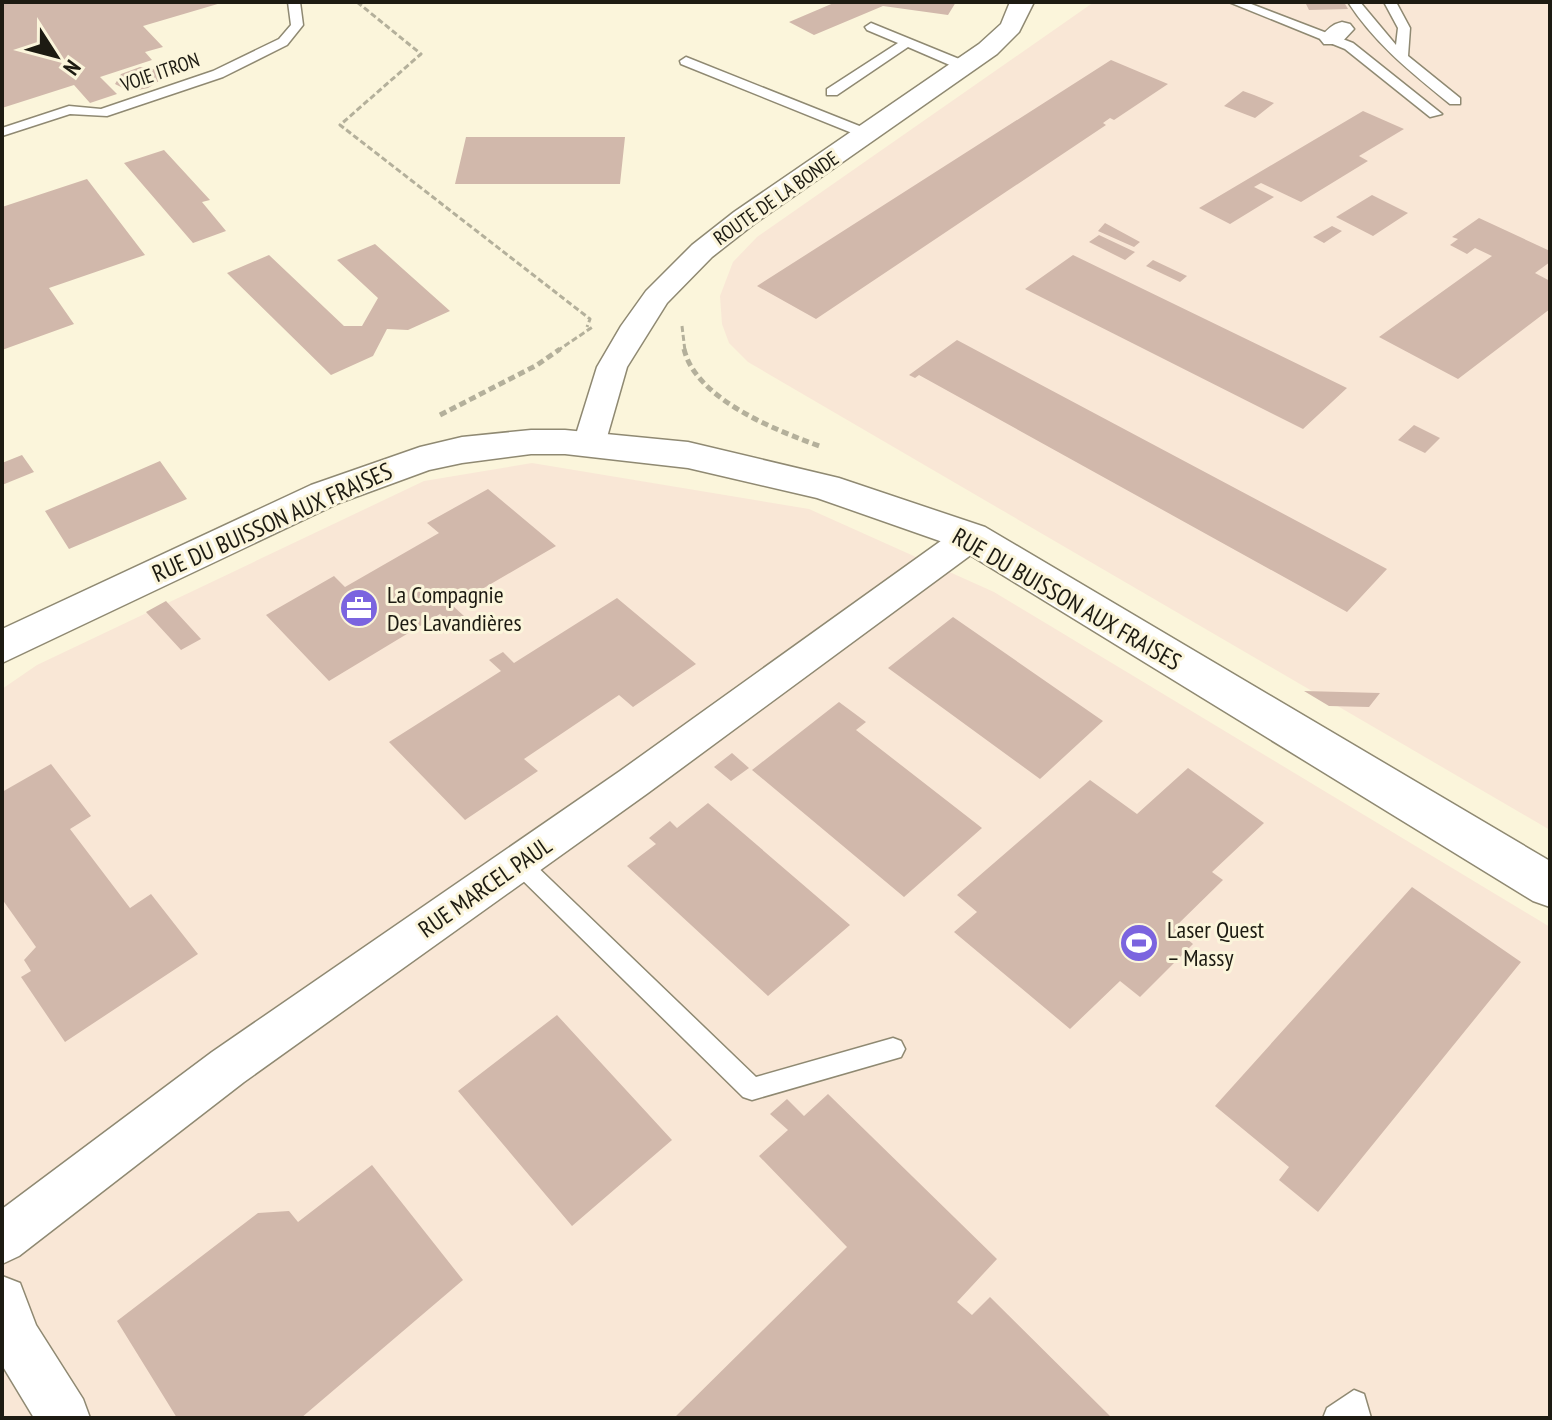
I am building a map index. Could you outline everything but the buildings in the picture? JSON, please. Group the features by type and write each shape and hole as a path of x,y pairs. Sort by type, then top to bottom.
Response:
{"street":[{"name":"ROUTE DE LA BONDE","path":"589,444 612,367 656,297 702,251 744,218 964,66 1011,27 1022,2"},
{"name":"RUE DU BUISSON AUX FRAISES","path":"2,647 325,494 383,471 462,450 531,442 589,444 688,455 825,487 971,537 1550,886"},
{"name":"RUE MARCEL PAUL","path":"2,1239 228,1067 519,863 971,537"},
{"path":"2,1301 16,1340 64,1418"}],"lane":[{"name":"VOIE ITRON","path":"2,132 69,110 102,113 218,74 283,42 297,25 294,2"},
{"path":"1235,2 1347,21 1383,43 1455,101"},
{"path":"1390,2 1404,28 1401,57"},
{"path":"1347,21 1349,46 1435,114"},
{"path":"871,27 964,66"},
{"path":"832,92 906,43"},
{"path":"686,61 867,134"},
{"path":"519,863 752,1089 893,1049"},
{"path":"1337,1418 1354,1404 1357,1418"}],"path":[{"path":"357,2 421,54 340,125 590,319 587,328"},
{"path":"682,314 684,349 694,373 724,397 758,417 823,447"}],"shaded area":[{"path":"1094,2 1550,2 1550,830 748,362 729,343 722,324 720,296 733,262 757,237"},
{"path":"532,463 809,509 994,592 1550,927 1550,1418 2,1418 2,689 37,665 424,481"}],"place":[{"name":"La Compagnie Des Lavandières","path":"359,608"},
{"name":"Laser Quest – Massy","path":"1139,943"}]}
